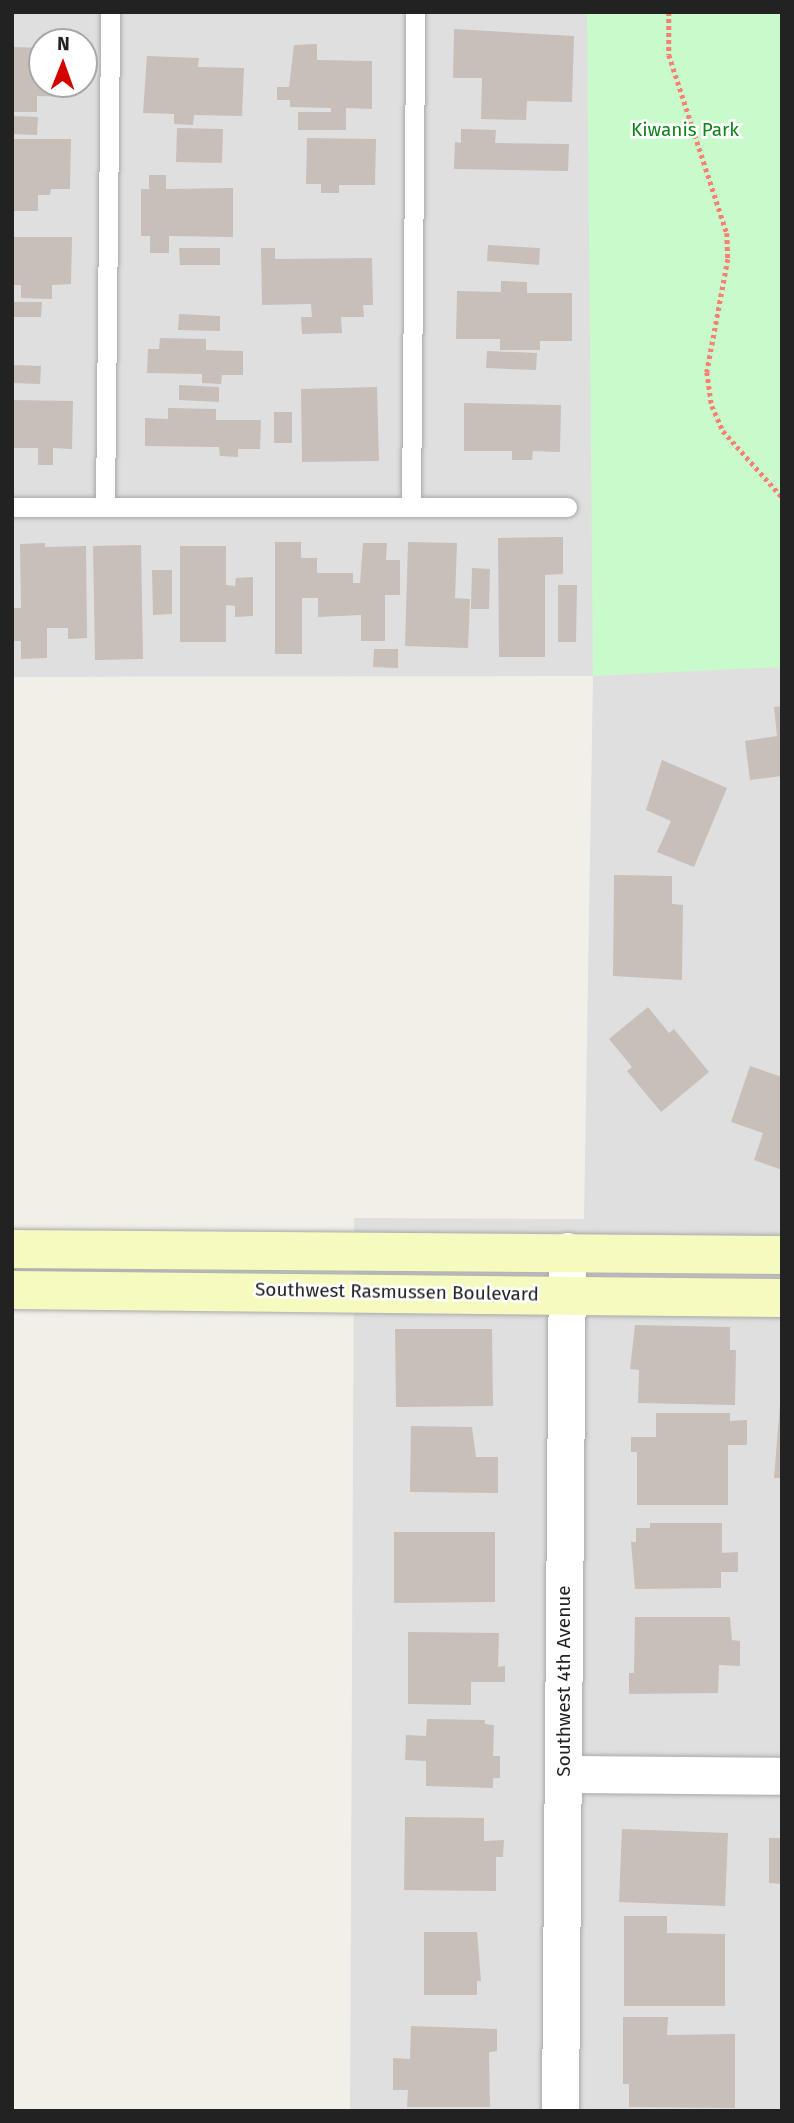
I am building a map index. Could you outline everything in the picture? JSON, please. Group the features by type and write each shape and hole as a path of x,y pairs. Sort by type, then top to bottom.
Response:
{"street":[{"name":"Southwest Rasmussen Boulevard","path":"12,1248 782,1255"},
{"name":"Southwest 4th Avenue","path":"560,2111 567,1251"},
{"name":"Southwest Rasmussen Boulevard","path":"12,1290 782,1298"},
{"path":"563,1774 782,1776"}],"lane":[{"path":"105,507 110,12"},
{"path":"411,507 415,12"},
{"path":"12,507 567,507"}],"path":[{"path":"669,12 670,55 727,233 728,259 707,372 710,398 723,431 782,497"}],"shaded area":[{"path":"12,12 782,12 782,2111 350,2111 354,1218 584,1219 593,676 12,677"}],"green space":[{"name":"Kiwanis Park","path":"587,12 782,12 782,667 593,676"}],"building":[{"path":"454,29 574,36 572,102 527,101 526,120 481,119 482,78 453,78"},
{"path":"317,44 317,60 372,61 372,109 346,108 346,130 298,130 298,112 331,112 331,108 290,107 290,100 277,100 277,87 289,87 294,45"},
{"path":"12,47 28,48 28,98 37,98 37,112 12,112"},
{"path":"147,56 199,58 198,67 244,68 242,116 194,115 193,125 174,124 174,114 143,113"},
{"path":"12,116 38,117 37,135 12,134"},
{"path":"177,128 223,129 222,163 176,162"},
{"path":"461,129 496,130 495,143 569,144 568,171 454,169 455,142 461,143"},
{"path":"307,138 376,139 375,185 339,185 339,193 321,193 321,184 306,184"},
{"path":"12,139 71,139 70,189 51,189 50,195 38,195 38,211 12,211"},
{"path":"149,175 166,175 166,189 233,188 233,237 169,236 169,253 150,253 150,236 141,236 141,189 149,189"},
{"path":"12,237 72,237 71,284 52,285 52,299 21,298 21,285 12,285"},
{"path":"488,245 540,248 539,265 487,261"},
{"path":"179,248 220,248 220,265 180,265"},
{"path":"261,248 275,248 275,259 372,258 373,305 363,305 364,317 341,317 342,333 302,334 301,317 312,317 311,304 262,305"},
{"path":"501,281 527,282 527,293 572,293 572,341 540,341 540,350 500,350 500,339 456,339 457,291 501,292"},
{"path":"12,302 42,302 41,317 12,317"},
{"path":"179,314 220,316 220,331 178,330"},
{"path":"160,338 206,339 206,350 243,351 243,375 222,375 221,384 202,383 202,374 147,373 148,349 159,349"},
{"path":"487,351 537,353 536,370 486,368"},
{"path":"12,365 41,366 40,384 12,383"},
{"path":"179,385 219,387 219,402 179,400"},
{"path":"377,387 379,461 302,462 301,389"},
{"path":"12,400 73,401 72,449 53,448 53,465 38,465 38,448 12,448"},
{"path":"464,403 561,405 560,452 533,451 532,460 512,460 512,451 464,451"},
{"path":"168,408 216,409 216,420 261,420 260,449 238,449 238,457 220,456 219,447 145,446 145,418 168,419"},
{"path":"274,412 292,412 292,443 274,443"},
{"path":"563,537 563,574 545,575 545,657 499,657 498,538"},
{"path":"275,542 301,542 301,558 317,558 317,573 353,573 353,583 360,583 363,543 387,543 386,560 400,560 400,595 385,595 385,641 361,641 361,615 318,617 318,598 302,598 302,654 275,654"},
{"path":"408,542 457,543 455,598 470,599 468,648 405,646"},
{"path":"45,543 45,547 86,546 87,638 68,639 68,628 47,628 47,658 21,659 21,641 12,641 12,608 21,608 20,544"},
{"path":"141,545 143,659 95,660 93,546"},
{"path":"180,546 226,546 226,585 235,586 236,578 253,577 253,616 235,617 235,606 226,605 226,642 180,642"},
{"path":"472,568 490,569 489,609 471,609"},
{"path":"152,570 172,570 172,614 153,615"},
{"path":"558,585 577,585 576,642 558,642"},
{"path":"374,649 398,649 398,668 373,667"},
{"path":"782,706 782,776 750,780 745,741 777,736 774,707"},
{"path":"662,760 727,788 694,867 657,852 671,821 646,810"},
{"path":"614,875 672,876 672,904 683,905 682,980 613,976"},
{"path":"648,1007 669,1033 674,1029 709,1072 661,1112 627,1071 632,1067 609,1039"},
{"path":"750,1066 782,1077 782,1170 754,1160 763,1133 731,1122"},
{"path":"635,1325 730,1327 730,1350 736,1350 735,1405 638,1403 639,1370 630,1369"},
{"path":"395,1329 492,1329 493,1406 396,1407"},
{"path":"780,1404 782,1478 774,1478"},
{"path":"656,1413 730,1413 730,1421 747,1420 747,1445 728,1445 728,1505 637,1505 637,1452 631,1452 631,1437 656,1437"},
{"path":"411,1426 472,1427 476,1457 498,1457 498,1493 410,1492"},
{"path":"650,1523 722,1523 722,1553 738,1552 738,1572 721,1572 721,1588 635,1589 631,1542 636,1542 636,1528 650,1528"},
{"path":"394,1532 495,1532 495,1602 394,1603"},
{"path":"635,1617 730,1617 732,1640 740,1641 740,1666 719,1665 718,1693 629,1694 629,1673 634,1673"},
{"path":"408,1632 499,1633 498,1667 505,1666 505,1682 471,1682 471,1705 408,1704"},
{"path":"427,1719 485,1720 485,1724 494,1725 493,1756 500,1756 500,1778 493,1778 493,1788 426,1786 426,1761 405,1760 406,1735 426,1736"},
{"path":"405,1817 484,1818 484,1841 504,1840 503,1857 496,1857 496,1891 404,1890"},
{"path":"622,1829 728,1833 725,1906 619,1902"},
{"path":"769,1838 782,1838 782,1884 769,1883"},
{"path":"624,1916 667,1916 667,1933 725,1934 725,2006 624,2006"},
{"path":"424,1932 477,1932 481,1981 477,1981 477,1995 424,1995"},
{"path":"623,2017 668,2017 667,2035 735,2034 735,2108 629,2107 629,2084 623,2084"},
{"path":"411,2026 497,2029 497,2051 489,2052 490,2107 407,2107 408,2090 393,2090 393,2058 410,2059"}]}
